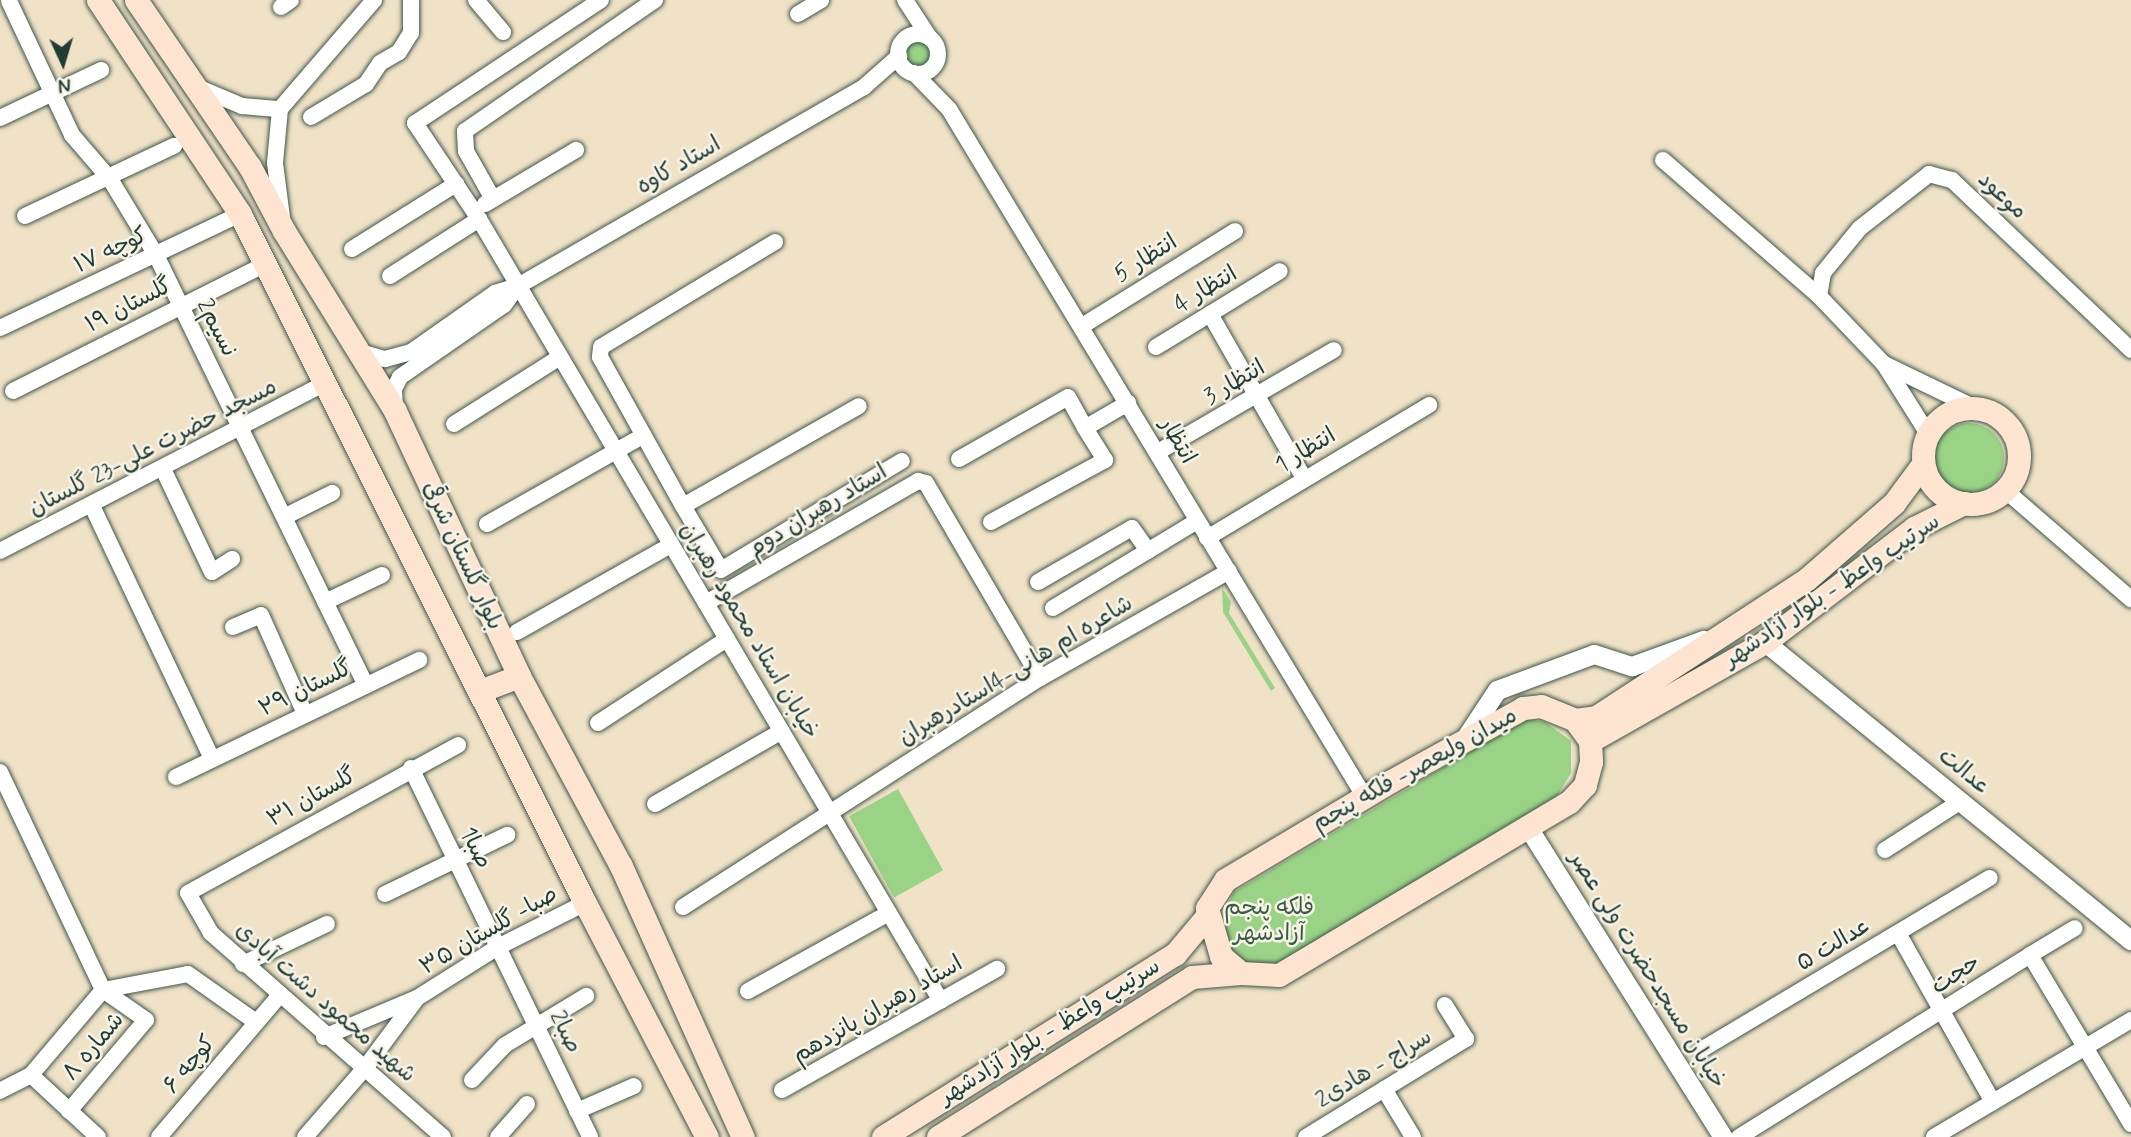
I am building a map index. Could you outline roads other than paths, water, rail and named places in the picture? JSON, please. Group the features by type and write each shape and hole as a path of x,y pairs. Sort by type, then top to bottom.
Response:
{"main road":[{"name":"بلوار گلستان شرقی","path":"98,0 240,214 585,903 707,1137"},
{"name":"بلوار گلستان شرقی","path":"136,0 250,167 284,231 395,411 519,676 621,866 743,1137"},
{"path":"1973,407 2002,419 2018,445 2019,461 2005,489 1993,499 1964,503 1937,490 1923,464 1927,434 1946,414 1973,407"},
{"name":"سرتیپ واعظ - بلوار آزادشهر","path":"1575,720 1596,717 1737,628 1807,579 1894,503 1923,464"},
{"path":"1894,503 1914,502 1920,510 1914,528"},
{"name":"سرتیپ واعظ - بلوار آزادشهر","path":"1590,741 1765,642 1914,528 1964,503"},
{"path":"480,691 519,676"},
{"name":"میدان ولیعصر- فلکه پنجم","path":"1207,916 1224,880 1364,796 1523,708 1541,706 1575,720"},
{"path":"1207,916 1222,956 1241,973 1279,975 1529,829 1585,785 1591,762 1590,741 1575,720"},
{"name":"سرتیپ واعظ - بلوار آزادشهر","path":"883,1137 1175,954 1207,916"},
{"name":"سرتیپ واعظ - بلوار آزادشهر","path":"938,1137 1192,977 1241,973"}],"street":[{"path":"284,231 275,163 280,109 374,0"},
{"path":"476,0 503,32"},
{"name":"خیابان استاد محمود رهبران","path":"601,0 415,123 476,215 941,1001"},
{"path":"493,199 466,150 465,131 655,0"},
{"path":"798,14 821,0"},
{"path":"904,0 937,46 936,62 949,109"},
{"path":"904,0 901,48 911,72 949,109"},
{"path":"311,117 366,84 380,63 399,52 411,33 413,1"},
{"name":"نسیم2","path":"7,2 72,135 110,179 156,255 366,685"},
{"path":"864,87 918,34 929,37"},
{"path":"864,87 911,72 928,71 936,62"},
{"path":"0,118 101,70"},
{"path":"192,83 212,96 242,106 280,109"},
{"name":"استاد کاوه","path":"360,352 385,359 411,352 495,293 518,286 864,87"},
{"name":"انتظار","path":"949,109 1364,796"},
{"path":"25,216 110,179 174,146"},
{"path":"390,276 476,215 493,199 576,150"},
{"path":"1663,160 1819,296 1884,363 1927,434"},
{"name":"موعود","path":"1819,296 1823,273 1860,228 1929,174 1952,180 2131,350"},
{"path":"352,249 456,184"},
{"name":"کوچه ۱۷","path":"1,326 240,214"},
{"name":"انتظار 5","path":"1082,326 1235,230"},
{"path":"775,242 601,347 600,357 720,570 902,461"},
{"name":"گلستان ۱۹","path":"13,391 265,264"},
{"name":"انتظار 4","path":"1156,347 1280,271"},
{"name":"استاد کاوه","path":"395,411 394,389 400,377 504,305 518,286"},
{"path":"1210,314 1304,478"},
{"name":"انتظار 3","path":"1158,453 1258,397 1334,350"},
{"path":"454,424 560,357"},
{"path":"1884,363 1973,407"},
{"name":"مسجد حضرت علی-23 گلستان","path":"0,551 92,506 326,383"},
{"path":"959,459 1068,397 1105,460 990,522"},
{"path":"1085,428 1128,403"},
{"name":"انتظار 1","path":"1207,538 1429,405"},
{"path":"683,506 859,406"},
{"path":"487,524 644,435"},
{"path":"163,469 212,572 232,559"},
{"name":"استاد رهبران دوم","path":"706,603 918,481 926,483 1040,678"},
{"path":"2005,489 2131,599"},
{"path":"284,517 332,493"},
{"path":"92,506 212,759"},
{"path":"1053,608 1197,521"},
{"path":"1038,582 1132,528 1148,551"},
{"path":"517,632 671,545"},
{"name":"شاعره ام هانی-4استادرهبران","path":"683,907 1040,678 1229,571"},
{"path":"325,602 382,575"},
{"path":"233,627 261,615 305,714"},
{"path":"1464,741 1497,690 1594,654 1632,666 1737,628"},
{"path":"598,723 727,639"},
{"name":"عدالت","path":"1765,642 2131,940"},
{"name":"گلستان ۲۹","path":"176,777 419,660"},
{"path":"655,804 782,731"},
{"name":"گلستان ۳۱","path":"188,893 411,768 458,745"},
{"name":"صبا1","path":"411,768 498,947"},
{"path":"0,772 103,990"},
{"path":"1885,850 1961,801"},
{"name":"خیابان مسجدحضرت ولی عصر","path":"1529,829 1723,1137"},
{"path":"385,894 507,835"},
{"name":"عدالت ۵","path":"1701,1050 1990,878"},
{"name":"شهید محمود دشت آبادی","path":"188,893 211,933 243,964 324,1037 365,1068 443,1137"},
{"name":"صبا- گلستان ۳۵","path":"417,998 498,947 585,903"},
{"path":"748,991 889,913"},
{"path":"243,964 327,924"},
{"name":"حجت","path":"1739,1137 2075,928"},
{"path":"1898,933 1940,1013 1993,1102"},
{"name":"صبا2","path":"498,947 590,1137"},
{"path":"2030,955 2131,1124"},
{"name":"استاد رهبران پانزدهم","path":"782,1090 997,968"},
{"path":"0,1091 31,1075 103,990 188,974 256,1022"},
{"name":"شماره ۸","path":"69,1111 146,1020 103,990"},
{"name":"کوچه ۶","path":"159,1137 279,995"},
{"path":"472,1080 505,1045 586,996"},
{"path":"324,1037 417,998"},
{"path":"305,1137 365,1068 417,998"},
{"name":"سراج - هادی2","path":"1306,1137 1466,1039 1445,1004"},
{"path":"1934,1137 2131,1020"},
{"path":"31,1075 95,1136"},
{"path":"578,1111 634,1086"},
{"path":"1384,1089 1413,1137"},
{"path":"498,1137 527,1104"}],"park label":[{"name":"فلکه پنجم آزادشهر","path":"1269,921"}]}
